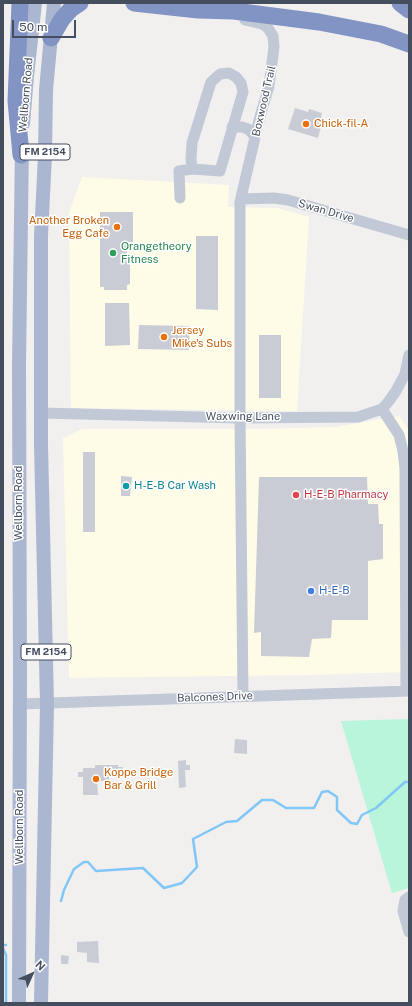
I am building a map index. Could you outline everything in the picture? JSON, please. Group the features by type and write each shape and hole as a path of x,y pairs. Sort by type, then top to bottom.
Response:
{"highway":[{"path":"20,3 16,101 21,154"},
{"path":"51,38 62,19 71,9 80,3"},
{"path":"134,3 198,10 234,11 319,22 381,34 409,44"},
{"path":"400,3 409,10"}],"main road":[{"name":"Wellborn Road","path":"19,1003 19,365 21,154 27,76 35,3"},
{"name":"Wellborn Road","path":"41,1003 47,704 41,413 41,236 45,155 46,90 54,3"}],"street":[{"name":"Boxwood Trail","path":"198,10 216,17 262,24 268,28 273,36 274,47 269,86 256,133 241,199 240,418 243,696"},
{"path":"180,198 179,171 192,169 220,171 243,92 241,83 236,77 229,73 220,74 211,82 192,143 192,169"},
{"path":"232,127 242,127 256,133"},
{"name":"Swan Drive","path":"241,199 274,198 288,200 409,235"},
{"path":"408,691 404,456 399,434 382,409 396,391 405,374 409,355"},
{"name":"Waxwing Lane","path":"41,413 240,418 358,417 382,409"},
{"name":"Balcones Drive","path":"20,704 408,691"},
{"path":"407,898 403,911 409,932"}],"shaded area":[{"path":"82,177 229,185 228,207 277,208 309,217 297,411 71,408 69,213"},
{"path":"399,416 409,430 409,672 309,675 69,678 63,438 82,429 258,429 336,427"}],"green space":[{"path":"409,719 409,888 392,893 341,721"}],"building":[{"name":"Chick-fil-A","path":"295,108 308,112 309,109 322,113 321,117 323,118 318,138 288,129"},
{"path":"100,212 133,212 133,242 127,242 127,264 130,264 130,284 127,285 127,290 104,290 104,287 100,287"},
{"path":"196,236 218,236 218,310 196,309"},
{"path":"105,303 129,303 130,345 105,346"},
{"path":"139,325 190,326 189,350 138,349"},
{"path":"259,335 281,335 281,398 259,398"},
{"path":"83,452 95,452 95,532 83,532"},
{"name":"H-E-B Car Wash","path":"121,476 132,477 130,496 121,496"},
{"name":"H-E-B","path":"259,477 367,477 368,504 378,504 379,524 383,524 383,559 368,561 368,620 332,620 331,638 312,639 309,657 261,656 261,632 254,633"},
{"path":"235,739 247,740 247,754 234,753"},
{"path":"186,760 186,765 190,765 190,770 185,770 186,787 179,788 178,761"},
{"name":"Koppe Bridge Bar & Grill","path":"95,765 118,765 118,767 123,767 123,776 109,776 109,781 97,781 98,795 83,795 83,777 78,777 78,772 83,772 83,768 95,768"},
{"path":"98,941 99,963 87,962 87,953 77,952 77,942"},
{"path":"61,955 69,956 68,964 61,964"}],"waterway":[{"path":"61,901 64,890 74,869 84,862 88,862 96,871 143,868 164,888 182,883 197,867 193,839 226,822 237,821 262,800 273,800 286,808 314,808 322,792 328,791 337,797 337,810 351,823 357,824 362,815 376,808 405,782 409,782"},
{"path":"3,948 6,955 6,1003"}],"place":[{"name":"Chick-fil-A","path":"306,124"},
{"name":"Another Broken Egg Cafe","path":"117,227"},
{"name":"Orangetheory Fitness","path":"113,253"},
{"name":"Jersey Mike's Subs","path":"164,337"},
{"name":"H-E-B Car Wash","path":"126,486"},
{"name":"H-E-B Pharmacy","path":"296,495"},
{"name":"H-E-B","path":"311,591"},
{"name":"Koppe Bridge Bar & Grill","path":"96,779"}]}
